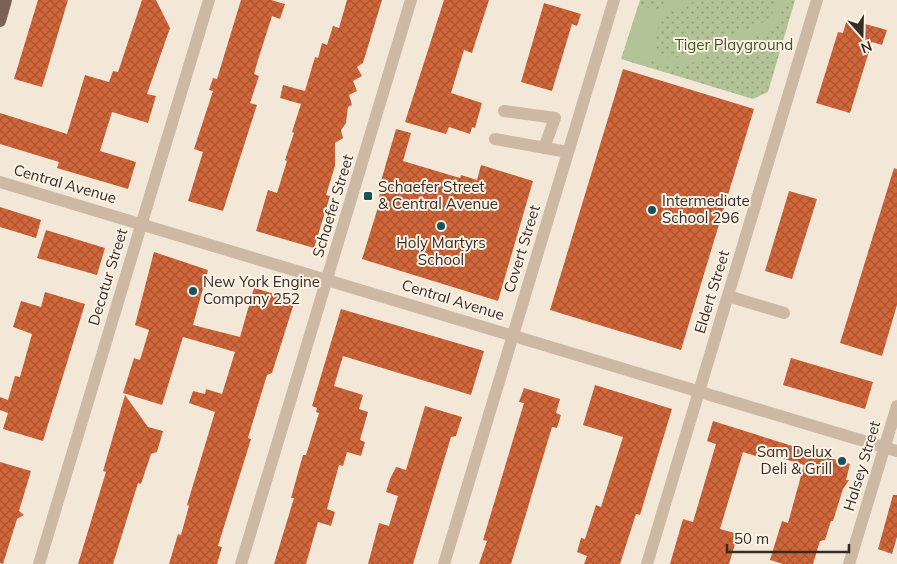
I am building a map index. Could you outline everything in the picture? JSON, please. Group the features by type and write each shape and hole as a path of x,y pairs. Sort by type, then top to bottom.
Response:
{"main road":[{"path":"0,21 6,0"}],"street":[{"name":"Decatur Street","path":"39,564 209,0"},
{"name":"Schaefer Street","path":"241,564 412,0"},
{"name":"Covert Street","path":"444,564 614,0"},
{"name":"Eldert Street","path":"647,564 817,0"},
{"path":"504,111 555,118 544,148"},
{"path":"495,139 568,152"},
{"name":"Central Avenue","path":"0,182 891,449"},
{"path":"728,296 784,313"},
{"name":"Halsey Street","path":"850,564 891,449 897,406"}],"green space":[{"name":"Tiger Playground","path":"640,0 795,0 768,92 753,99 621,59"},
{"path":"675,0 698,0 662,15 653,45 661,55 675,58 761,24 772,15 775,0 784,0 784,2 779,20 765,32 684,66 666,66 650,57 647,65 623,58 639,5 655,10"}],"building":[{"path":"38,0 68,0 42,87 14,79"},
{"path":"142,0 156,0 170,28 147,94 156,96 148,123 112,112 100,151 136,162 128,189 57,168 59,162 0,144 0,113 67,134 85,75 109,82 113,71 118,72"},
{"path":"241,0 271,0 285,4 280,19 272,16 258,60 254,74 259,76 250,103 257,105 223,211 188,201 203,152 194,149 213,91 209,90 213,78 217,79"},
{"path":"347,0 382,0 363,63 357,67 362,76 353,81 357,91 349,95 352,105 348,107 346,123 341,130 343,138 335,143 335,166 326,195 330,196 314,248 256,231 268,190 277,193 301,104 280,98 283,85 305,91 315,57 318,58 322,43 327,45 333,26 339,28"},
{"path":"444,0 489,0 472,53 464,50 451,93 482,103 475,128 472,127 470,134 449,127 446,134 405,122"},
{"path":"544,3 581,14 577,26 572,24 552,91 521,82"},
{"path":"847,19 887,30 882,45 872,42 850,113 816,103 838,32 843,33"},
{"name":"Intermediate School 296","path":"623,69 754,109 681,350 550,310"},
{"name":"Holy Martyrs School","path":"396,129 411,133 403,161 460,178 461,175 477,180 481,165 533,181 498,301 362,259 380,201 378,201 383,182 381,181"},
{"path":"894,168 897,169 897,305 882,356 840,343"},
{"path":"789,191 817,199 792,279 765,271"},
{"path":"0,207 41,220 36,238 0,227"},
{"path":"46,230 105,248 97,275 37,258"},
{"path":"154,252 208,270 193,325 240,337 254,288 295,300 272,373 267,375 248,438 251,439 218,546 222,547 217,564 169,564 178,534 181,535 189,506 187,505 215,412 189,403 193,391 205,394 206,389 222,394 235,352 183,337 162,405 123,393 134,358 140,360 149,330 135,325"},
{"path":"45,292 85,304 43,441 3,429 8,413 0,410 0,397 8,400 15,376 20,377 32,334 13,327 21,301 41,307"},
{"path":"341,309 484,351 471,395 343,356 334,386 363,395 359,409 368,412 360,440 365,442 361,456 347,452 343,466 339,465 327,509 335,512 331,526 318,522 306,564 274,564 294,498 291,498 303,455 306,455 319,413 316,412 317,408 312,406"},
{"path":"791,358 873,382 865,409 783,385"},
{"path":"595,385 672,409 640,515 636,514 620,564 584,564 587,556 577,552 581,538 585,539 596,505 601,507 623,437 583,425"},
{"path":"524,388 560,399 556,413 561,415 557,428 552,427 511,564 479,564 487,541 483,540 524,403 519,402"},
{"path":"125,395 148,427 163,431 157,452 151,454 141,484 138,483 113,564 78,564 106,472 103,471"},
{"path":"425,406 462,417 456,436 451,437 413,564 368,564 379,523 389,526 398,496 386,492 390,479 396,467 406,470"},
{"path":"713,421 850,464 846,480 849,480 843,489 825,540 820,541 813,564 783,564 770,560 782,521 788,523 804,465 763,452 762,458 743,452 720,529 738,534 729,564 670,564 683,519 693,522 716,444 707,441"},
{"path":"0,462 31,471 19,511 24,515 17,519 3,564 0,563"},
{"path":"893,495 897,495 897,537 892,554 878,549"}],"place":[{"name":"Schaefer Street & Central Avenue","path":"368,196"},
{"name":"Intermediate School 296","path":"652,210"},
{"name":"Holy Martyrs School","path":"441,226"},
{"name":"New York Engine Company 252","path":"193,291"},
{"name":"Sam Delux Deli & Grill","path":"842,461"}]}
